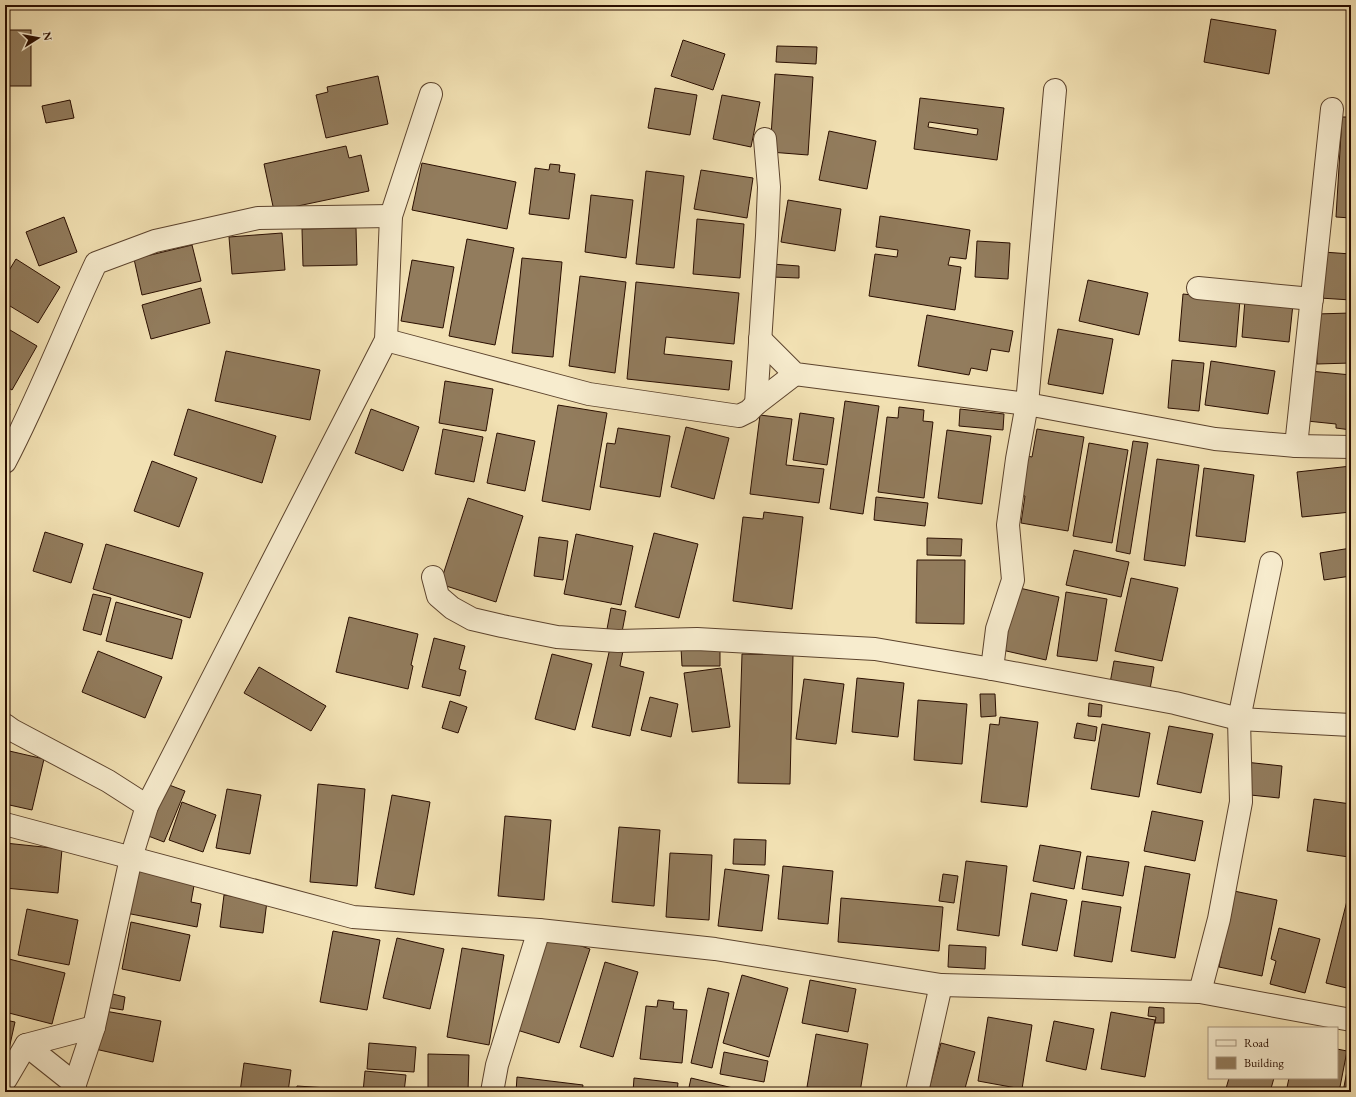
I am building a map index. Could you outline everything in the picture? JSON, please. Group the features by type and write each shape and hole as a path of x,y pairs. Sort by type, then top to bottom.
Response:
{"street":[{"path":"992,669 997,629 1014,580 1008,524 1017,459 1027,404 1055,90"},
{"path":"26,1044 75,1088 94,1027 131,858 147,806 386,340 391,216 431,94"},
{"path":"1296,446 1332,109"},
{"path":"756,404 769,187 765,139"},
{"path":"5,462 50,369 69,321 96,263 155,241 258,218 391,216"},
{"path":"1198,288 1312,299"},
{"path":"760,339 795,374 1027,404 1215,439 1296,446 1351,447"},
{"path":"386,340 589,394 739,416 749,411 795,374"},
{"path":"1200,992 1219,919 1241,802 1239,719 1271,563"},
{"path":"433,577 438,596 452,608 472,619 557,637 618,641 697,639 875,649 1175,703 1239,719 1351,725"},
{"path":"5,724 12,730 108,781 147,806"},
{"path":"5,824 353,917 539,930 715,949 941,985 1200,992 1351,1020"},
{"path":"492,1092 497,1065 539,930"},
{"path":"917,1092 941,985"},
{"path":"5,1079 26,1044 94,1027"}],"building":[{"path":"1211,19 1276,30 1269,74 1204,62"},
{"path":"5,30 31,30 31,86 5,86"},
{"path":"683,40 725,54 713,90 671,76"},
{"path":"777,46 817,47 816,64 776,62"},
{"path":"775,74 813,77 808,155 770,152"},
{"path":"378,76 388,124 326,138 316,95 328,92 327,87"},
{"path":"655,88 697,95 690,135 648,128"},
{"path":"722,95 760,102 751,147 713,139"},
{"path":"920,98 1004,108 997,160 914,149","holes":["929,122 978,129 977,135 928,127"]},
{"path":"70,100 74,118 46,123 42,106"},
{"path":"1342,117 1351,117 1351,218 1336,217"},
{"path":"829,131 876,141 867,189 819,180"},
{"path":"346,146 349,158 361,155 369,191 274,211 264,164"},
{"path":"422,163 516,182 507,229 412,210"},
{"path":"550,164 560,165 559,172 575,174 569,219 529,214 535,168 549,170"},
{"path":"701,170 753,178 747,218 694,209"},
{"path":"646,171 684,176 674,268 636,264"},
{"path":"591,195 633,200 626,258 585,252"},
{"path":"788,200 841,209 835,251 781,242"},
{"path":"880,216 970,230 966,259 950,257 948,265 961,267 955,310 869,296 875,254 897,257 898,250 876,247"},
{"path":"64,217 77,252 39,266 26,232"},
{"path":"697,219 744,224 740,278 693,274"},
{"path":"356,228 357,265 303,266 302,229"},
{"path":"282,233 285,270 232,274 229,237"},
{"path":"467,239 514,248 495,345 449,336"},
{"path":"977,241 1010,243 1008,279 975,277"},
{"path":"192,245 201,281 142,295 134,259"},
{"path":"5,249 9,253 5,258"},
{"path":"1323,252 1351,254 1351,300 1320,298"},
{"path":"522,258 562,262 553,357 512,353"},
{"path":"16,259 60,287 38,323 5,303 5,277"},
{"path":"412,260 454,267 443,328 401,321"},
{"path":"772,264 799,266 799,278 772,277"},
{"path":"580,276 626,282 615,373 569,366"},
{"path":"1088,280 1148,293 1139,335 1079,321"},
{"path":"636,282 739,293 734,344 666,337 664,354 732,361 729,390 627,379"},
{"path":"201,288 210,323 151,339 142,305"},
{"path":"1183,294 1240,300 1236,347 1179,341"},
{"path":"1245,300 1293,304 1289,342 1242,337"},
{"path":"1351,313 1351,363 1317,364 1316,314"},
{"path":"927,315 1013,331 1009,352 991,349 987,371 971,368 969,375 918,366"},
{"path":"5,327 37,346 12,390 5,386"},
{"path":"1058,329 1113,339 1103,394 1048,384"},
{"path":"226,351 320,370 310,420 215,401"},
{"path":"1172,360 1204,363 1199,411 1168,408"},
{"path":"1211,361 1275,371 1268,414 1205,405"},
{"path":"1310,371 1351,375 1351,430 1336,428 1336,424 1307,421"},
{"path":"445,381 493,389 486,431 439,423"},
{"path":"5,401 10,404 5,414"},
{"path":"845,401 879,406 863,514 830,509"},
{"path":"558,405 607,413 590,510 542,501"},
{"path":"899,407 924,410 923,421 933,422 924,498 878,492 887,417 898,418"},
{"path":"188,409 276,436 262,483 174,455"},
{"path":"371,409 419,427 403,471 355,453"},
{"path":"960,409 1004,414 1003,430 959,426"},
{"path":"800,413 834,418 827,465 793,460"},
{"path":"760,415 792,419 786,465 824,469 819,503 750,494"},
{"path":"686,427 729,438 714,499 671,487"},
{"path":"618,428 670,436 660,497 600,487 607,443 615,444"},
{"path":"443,429 483,437 474,482 435,474"},
{"path":"1037,429 1084,437 1068,531 1021,523 1025,496 1017,495 1023,455 1032,457"},
{"path":"947,430 991,436 982,504 938,498"},
{"path":"497,433 535,441 525,491 487,483"},
{"path":"1133,441 1148,443 1130,554 1116,551"},
{"path":"1089,443 1128,450 1112,543 1073,536"},
{"path":"1157,459 1199,465 1185,566 1144,560"},
{"path":"152,461 197,478 179,527 134,511"},
{"path":"1351,466 1351,512 1302,517 1297,472"},
{"path":"1204,468 1254,475 1245,542 1196,536"},
{"path":"876,497 928,503 925,526 874,520"},
{"path":"468,498 523,516 496,602 440,584"},
{"path":"764,512 803,517 792,609 733,601 743,517 763,519"},
{"path":"45,532 83,544 71,583 33,571"},
{"path":"654,533 698,544 679,618 635,607"},
{"path":"576,534 633,546 621,605 564,594"},
{"path":"539,537 568,541 563,580 534,576"},
{"path":"927,538 962,539 961,556 927,555"},
{"path":"106,544 203,573 190,618 93,589"},
{"path":"1351,548 1351,576 1324,580 1320,553"},
{"path":"1074,550 1129,562 1121,597 1066,585"},
{"path":"917,560 965,560 964,624 916,623"},
{"path":"1131,578 1178,588 1162,661 1115,651"},
{"path":"1015,587 1059,597 1046,660 1002,650"},
{"path":"1066,592 1107,599 1097,661 1057,656"},
{"path":"93,594 111,598 101,635 83,630"},
{"path":"116,602 182,620 172,659 106,641"},
{"path":"611,608 626,611 622,632 607,629"},
{"path":"349,617 418,634 411,665 413,666 408,689 336,672"},
{"path":"434,638 465,646 459,669 466,671 460,696 422,687"},
{"path":"720,647 720,666 682,666 681,648"},
{"path":"610,648 623,651 620,666 644,672 630,736 592,727"},
{"path":"98,651 162,677 145,718 82,692"},
{"path":"552,654 592,664 575,730 535,719"},
{"path":"742,654 793,655 790,784 738,783"},
{"path":"1114,661 1154,667 1150,689 1110,683"},
{"path":"259,667 326,706 311,731 244,693"},
{"path":"721,668 730,727 692,732 684,673"},
{"path":"857,678 904,683 898,737 852,732"},
{"path":"804,679 844,684 836,744 796,739"},
{"path":"980,694 995,694 996,716 981,717"},
{"path":"650,697 678,704 671,737 641,730"},
{"path":"918,700 967,704 962,764 914,760"},
{"path":"450,701 467,707 458,733 442,728"},
{"path":"1089,703 1102,705 1101,717 1088,716"},
{"path":"1000,717 1038,722 1027,807 981,802 990,724 999,725"},
{"path":"1077,723 1097,727 1095,741 1074,738"},
{"path":"1102,724 1150,733 1139,797 1091,789"},
{"path":"1169,726 1213,734 1201,793 1157,784"},
{"path":"5,750 44,759 32,810 5,804"},
{"path":"1245,762 1282,766 1279,798 1241,794"},
{"path":"164,783 185,791 164,842 143,834"},
{"path":"318,784 365,789 357,886 310,882"},
{"path":"227,789 261,795 250,854 216,848"},
{"path":"392,795 430,802 414,895 375,888"},
{"path":"1314,799 1351,804 1351,840 1349,857 1307,851"},
{"path":"182,802 216,815 203,852 169,840"},
{"path":"1152,811 1203,821 1195,861 1144,851"},
{"path":"505,816 551,820 544,900 498,896"},
{"path":"619,827 660,830 654,906 612,902"},
{"path":"734,839 766,840 765,865 733,864"},
{"path":"5,843 62,849 58,893 5,888"},
{"path":"1040,845 1081,852 1074,889 1033,881"},
{"path":"670,853 712,855 709,920 666,917"},
{"path":"1087,856 1129,862 1123,896 1082,889"},
{"path":"966,861 1007,866 999,936 957,930"},
{"path":"783,866 833,871 828,924 778,919"},
{"path":"1145,866 1190,874 1175,958 1131,951"},
{"path":"134,868 195,880 191,902 201,904 197,927 126,913"},
{"path":"725,869 769,875 762,931 718,926"},
{"path":"943,874 958,876 954,903 939,901"},
{"path":"1350,889 1351,890 1351,989 1326,983"},
{"path":"1234,891 1277,900 1262,976 1219,967"},
{"path":"1031,893 1067,900 1057,951 1022,945"},
{"path":"224,895 267,901 263,933 220,927"},
{"path":"841,898 943,907 939,951 838,942"},
{"path":"1082,901 1121,907 1112,962 1074,956"},
{"path":"27,909 78,920 69,965 18,955"},
{"path":"131,922 190,935 180,981 122,969"},
{"path":"1279,928 1320,939 1305,993 1270,984 1276,961 1271,959"},
{"path":"333,931 380,940 367,1010 320,1002"},
{"path":"549,935 590,949 559,1043 517,1030"},
{"path":"397,938 444,949 430,1009 383,998"},
{"path":"949,945 986,947 985,969 948,967"},
{"path":"462,948 504,955 489,1045 447,1037"},
{"path":"5,958 65,973 52,1024 5,1012"},
{"path":"605,962 638,972 613,1057 580,1047"},
{"path":"742,975 788,988 769,1057 723,1043"},
{"path":"810,980 856,989 848,1032 802,1023"},
{"path":"708,988 729,993 712,1068 691,1063"},
{"path":"108,993 125,997 123,1010 105,1007"},
{"path":"658,1000 674,1002 673,1009 687,1010 682,1063 640,1059 646,1006 657,1007"},
{"path":"1149,1007 1164,1008 1164,1023 1155,1023 1156,1017 1148,1016"},
{"path":"105,1011 161,1021 153,1062 95,1049"},
{"path":"1111,1012 1155,1020 1145,1077 1101,1069"},
{"path":"988,1017 1032,1025 1022,1089 978,1081"},
{"path":"5,1020 15,1022 5,1067"},
{"path":"1054,1021 1094,1029 1086,1070 1046,1061"},
{"path":"816,1034 868,1044 860,1092 837,1092 807,1087"},
{"path":"369,1043 416,1047 414,1072 367,1069"},
{"path":"941,1043 975,1052 964,1092 939,1092 929,1089"},
{"path":"1338,1049 1347,1051 1339,1092 1286,1092 1289,1079 1338,1079"},
{"path":"724,1052 768,1061 764,1082 720,1074"},
{"path":"428,1054 469,1055 468,1092 428,1092"},
{"path":"1350,1055 1351,1092 1343,1092"},
{"path":"244,1063 291,1070 288,1092 240,1092"},
{"path":"365,1071 406,1075 404,1092 363,1092"},
{"path":"517,1077 583,1085 582,1092 516,1092"},
{"path":"634,1078 678,1083 677,1092 633,1092"},
{"path":"691,1078 733,1088 732,1092 688,1092"},
{"path":"1229,1079 1274,1079 1270,1092 1225,1092"},
{"path":"297,1086 343,1089 343,1092 296,1092"}]}
